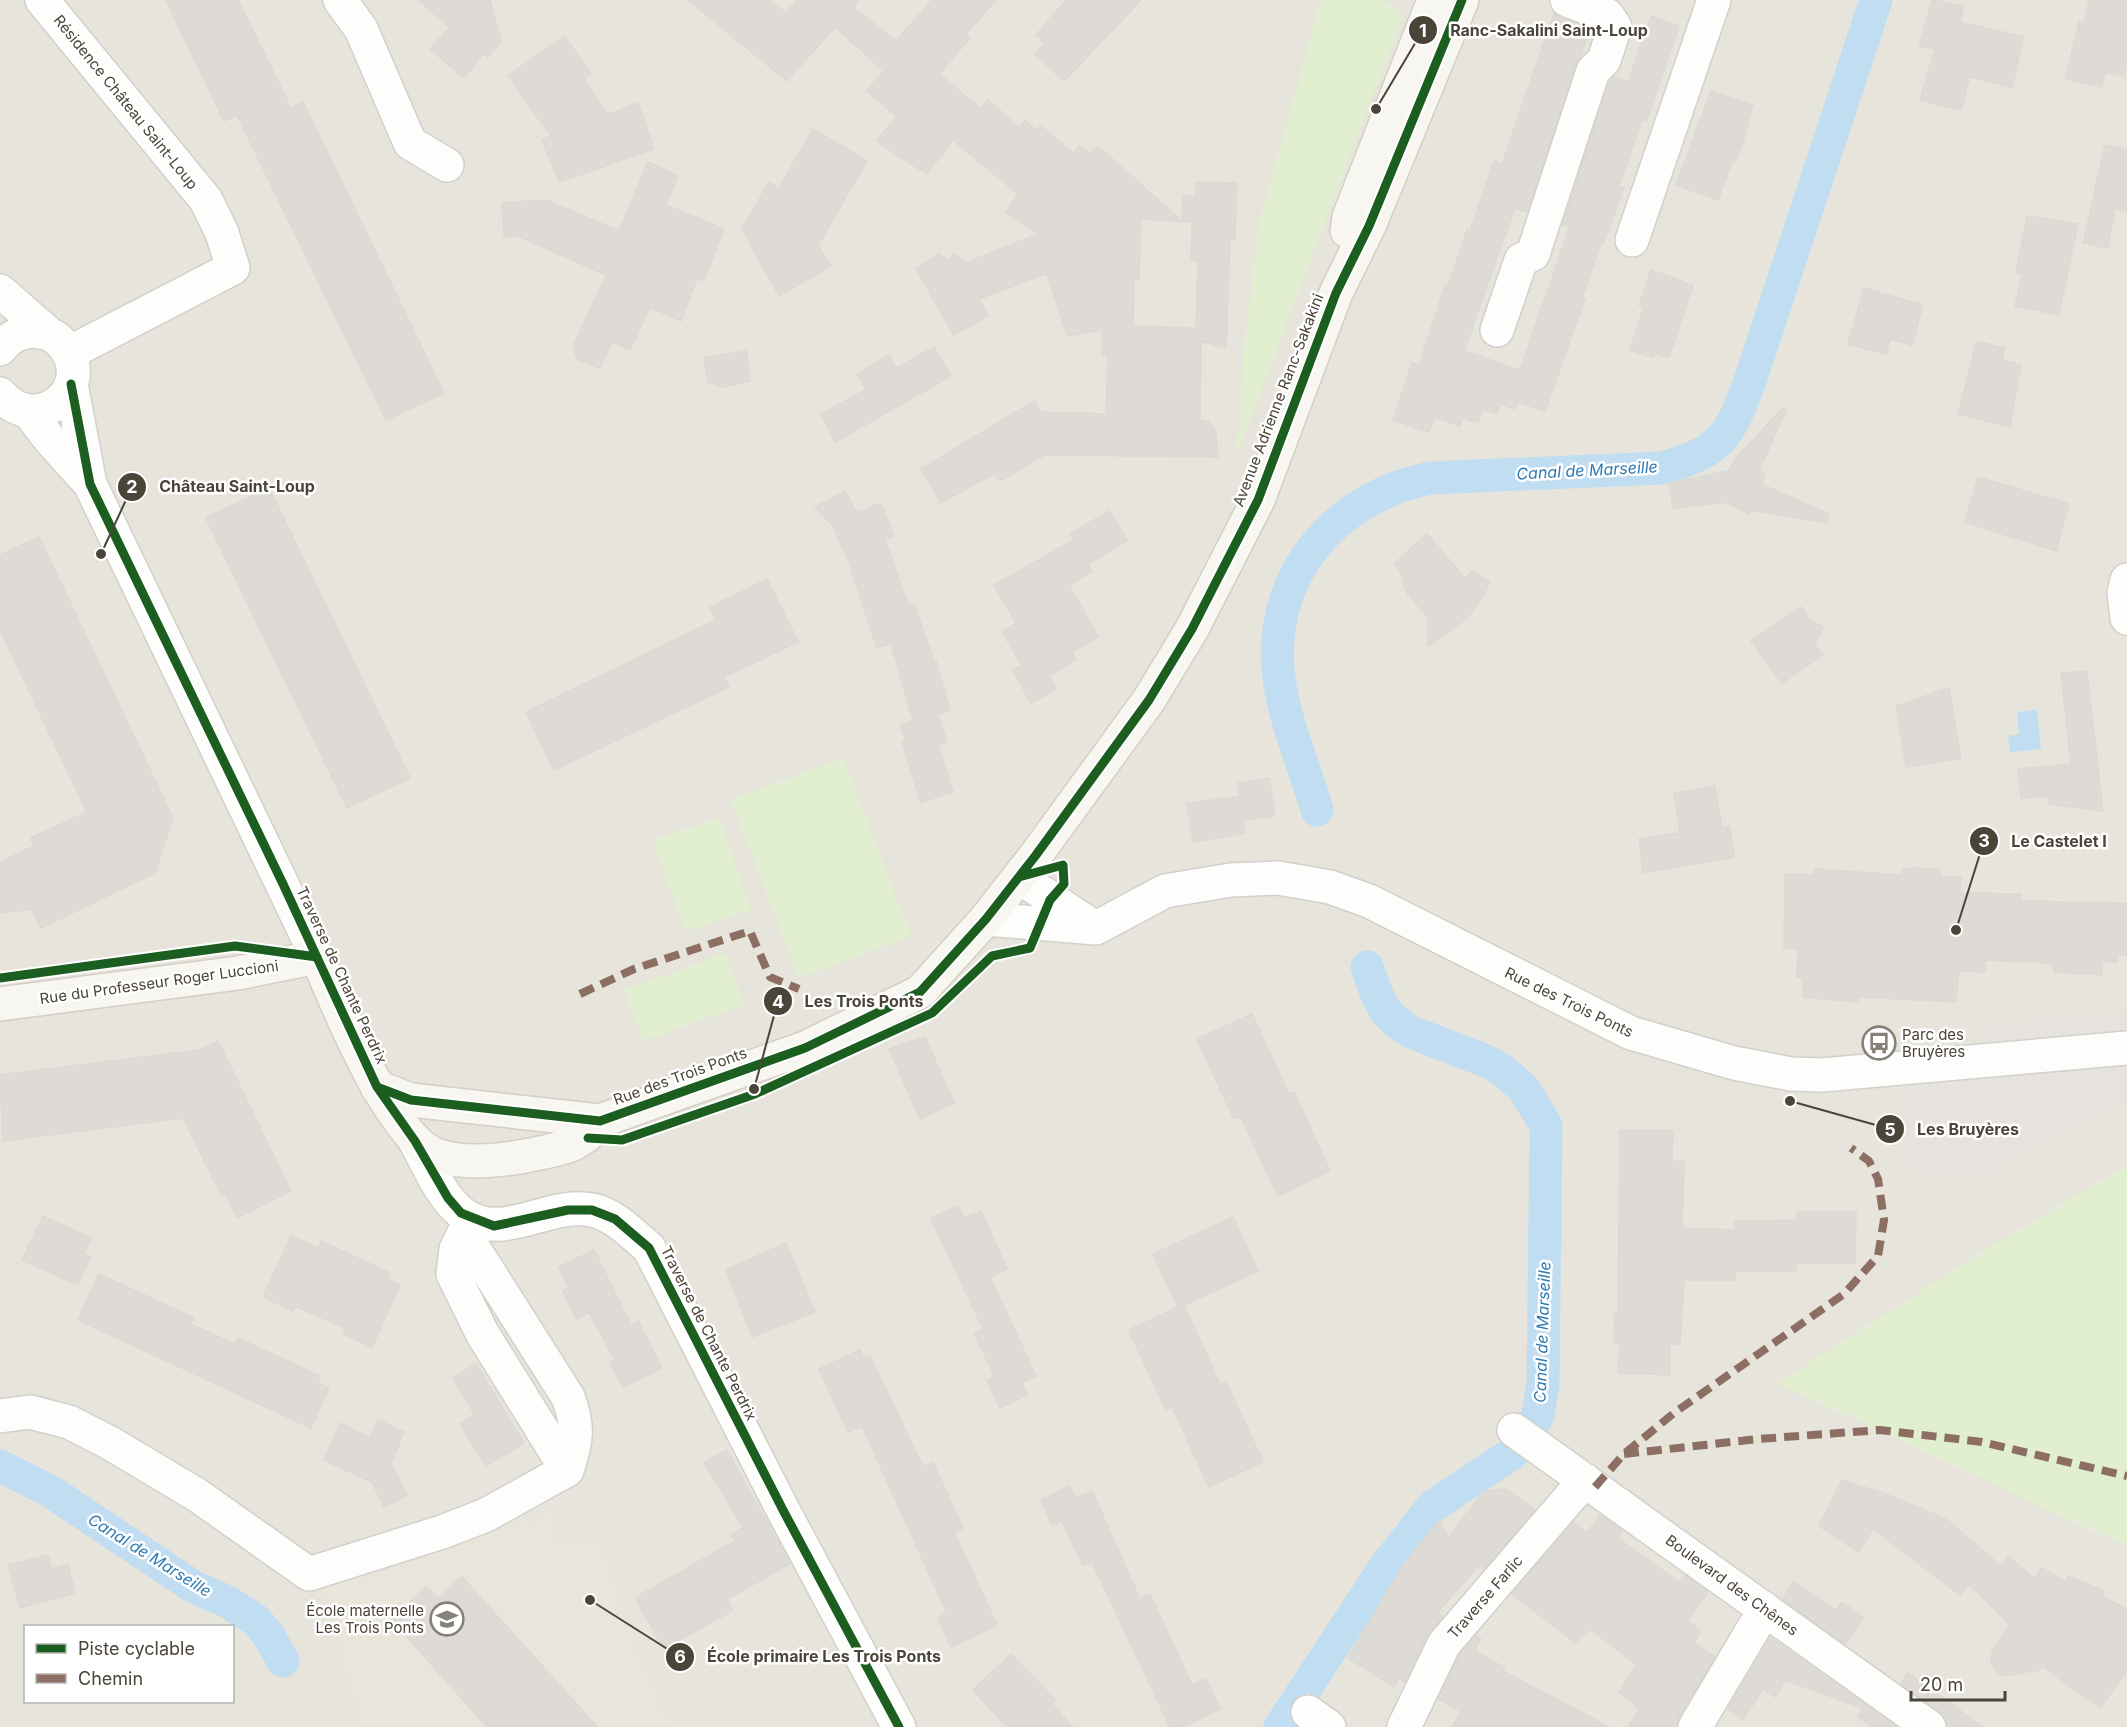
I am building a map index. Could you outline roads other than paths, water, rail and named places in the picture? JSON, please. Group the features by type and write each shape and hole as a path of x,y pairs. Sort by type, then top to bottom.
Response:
{"street":[{"name":"Résidence Château Saint-Loup","path":"42,0 206,200 222,233 233,268 63,357"},
{"path":"340,0 361,29 410,143 447,165"},
{"path":"1497,330 1521,260 1533,254 1593,71 1604,60 1614,27 1607,15 1567,0"},
{"path":"1632,240 1714,0"},
{"name":"Avenue Adrienne Ranc-Sakakini","path":"1019,877 1149,700 1192,629 1258,500 1336,293 1349,217 1449,2"},
{"path":"0,291 63,357 65,396 54,406 41,411 28,411 14,406 0,394"},
{"path":"0,348 17,334 27,332 63,357"},
{"name":"Traverse de Chante Perdrix","path":"63,357 90,484 377,1087 415,1141 448,1198 470,1227 494,1226 568,1210 592,1210 615,1219 649,1248 784,1512 899,1727"},
{"name":"Traverse de Chante Perdrix","path":"28,411 51,441 90,484"},
{"path":"2127,580 2124,593 2127,618"},
{"path":"1019,877 1050,900 1096,928"},
{"name":"Rue des Trois Ponts","path":"377,1087 411,1100 600,1121 805,1048 920,992 986,919 1019,877"},
{"name":"Rue des Trois Ponts","path":"1096,928 1165,891 1231,880 1278,878 1330,888 1370,901 1631,1033 1734,1063 1791,1074 1822,1076 2119,1051"},
{"path":"986,919 1096,928"},
{"name":"Rue du Professeur Roger Luccioni","path":"0,1004 238,973 317,957"},
{"name":"Rue des Trois Ponts","path":"415,1141 438,1156 496,1161 566,1147 588,1138 600,1121"},
{"path":"0,1416 30,1412 69,1422 110,1443 196,1495 309,1574 442,1532 486,1515 567,1470 573,1453 577,1420 568,1396 470,1227"},
{"name":"Boulevard des Chênes","path":"1525,1436 1929,1727"},
{"name":"Traverse Farlic","path":"1404,1727 1444,1644 1585,1480"},
{"path":"1695,1727 1765,1609"}],"water":[{"path":"2037,710 2041,749 2010,752 2008,736 2019,734 2017,712"}],"waterway":[{"name":"Canal de Marseille","path":"1317,810 1284,705 1278,669 1278,634 1285,601 1298,571 1316,544 1339,521 1366,502 1396,488 1430,478 1661,468 1682,462 1711,448 1730,427 1751,378 1876,0"},
{"name":"Canal de Marseille","path":"1280,1727 1387,1564 1433,1506 1510,1455 1527,1439 1538,1414 1543,1383 1546,1126 1524,1089 1507,1074 1491,1063 1411,1032 1395,1021 1386,1012 1377,995 1367,967"},
{"name":"Canal de Marseille","path":"0,1466 50,1491 194,1587 228,1602 257,1621 269,1636 283,1661"}],"place":[{"name":"Ranc-Sakalini Saint-Loup","path":"1376,109"},
{"name":"Château Saint-Loup","path":"101,554"},
{"name":"Le Castelet I","path":"1956,930"},
{"name":"Parc des Bruyères","path":"1879,1043"},
{"name":"Les Trois Ponts","path":"754,1089"},
{"name":"Les Bruyères","path":"1790,1101"},
{"name":"École primaire Les Trois Ponts","path":"590,1600"},
{"name":"École maternelle Les Trois Ponts","path":"447,1619"}]}
